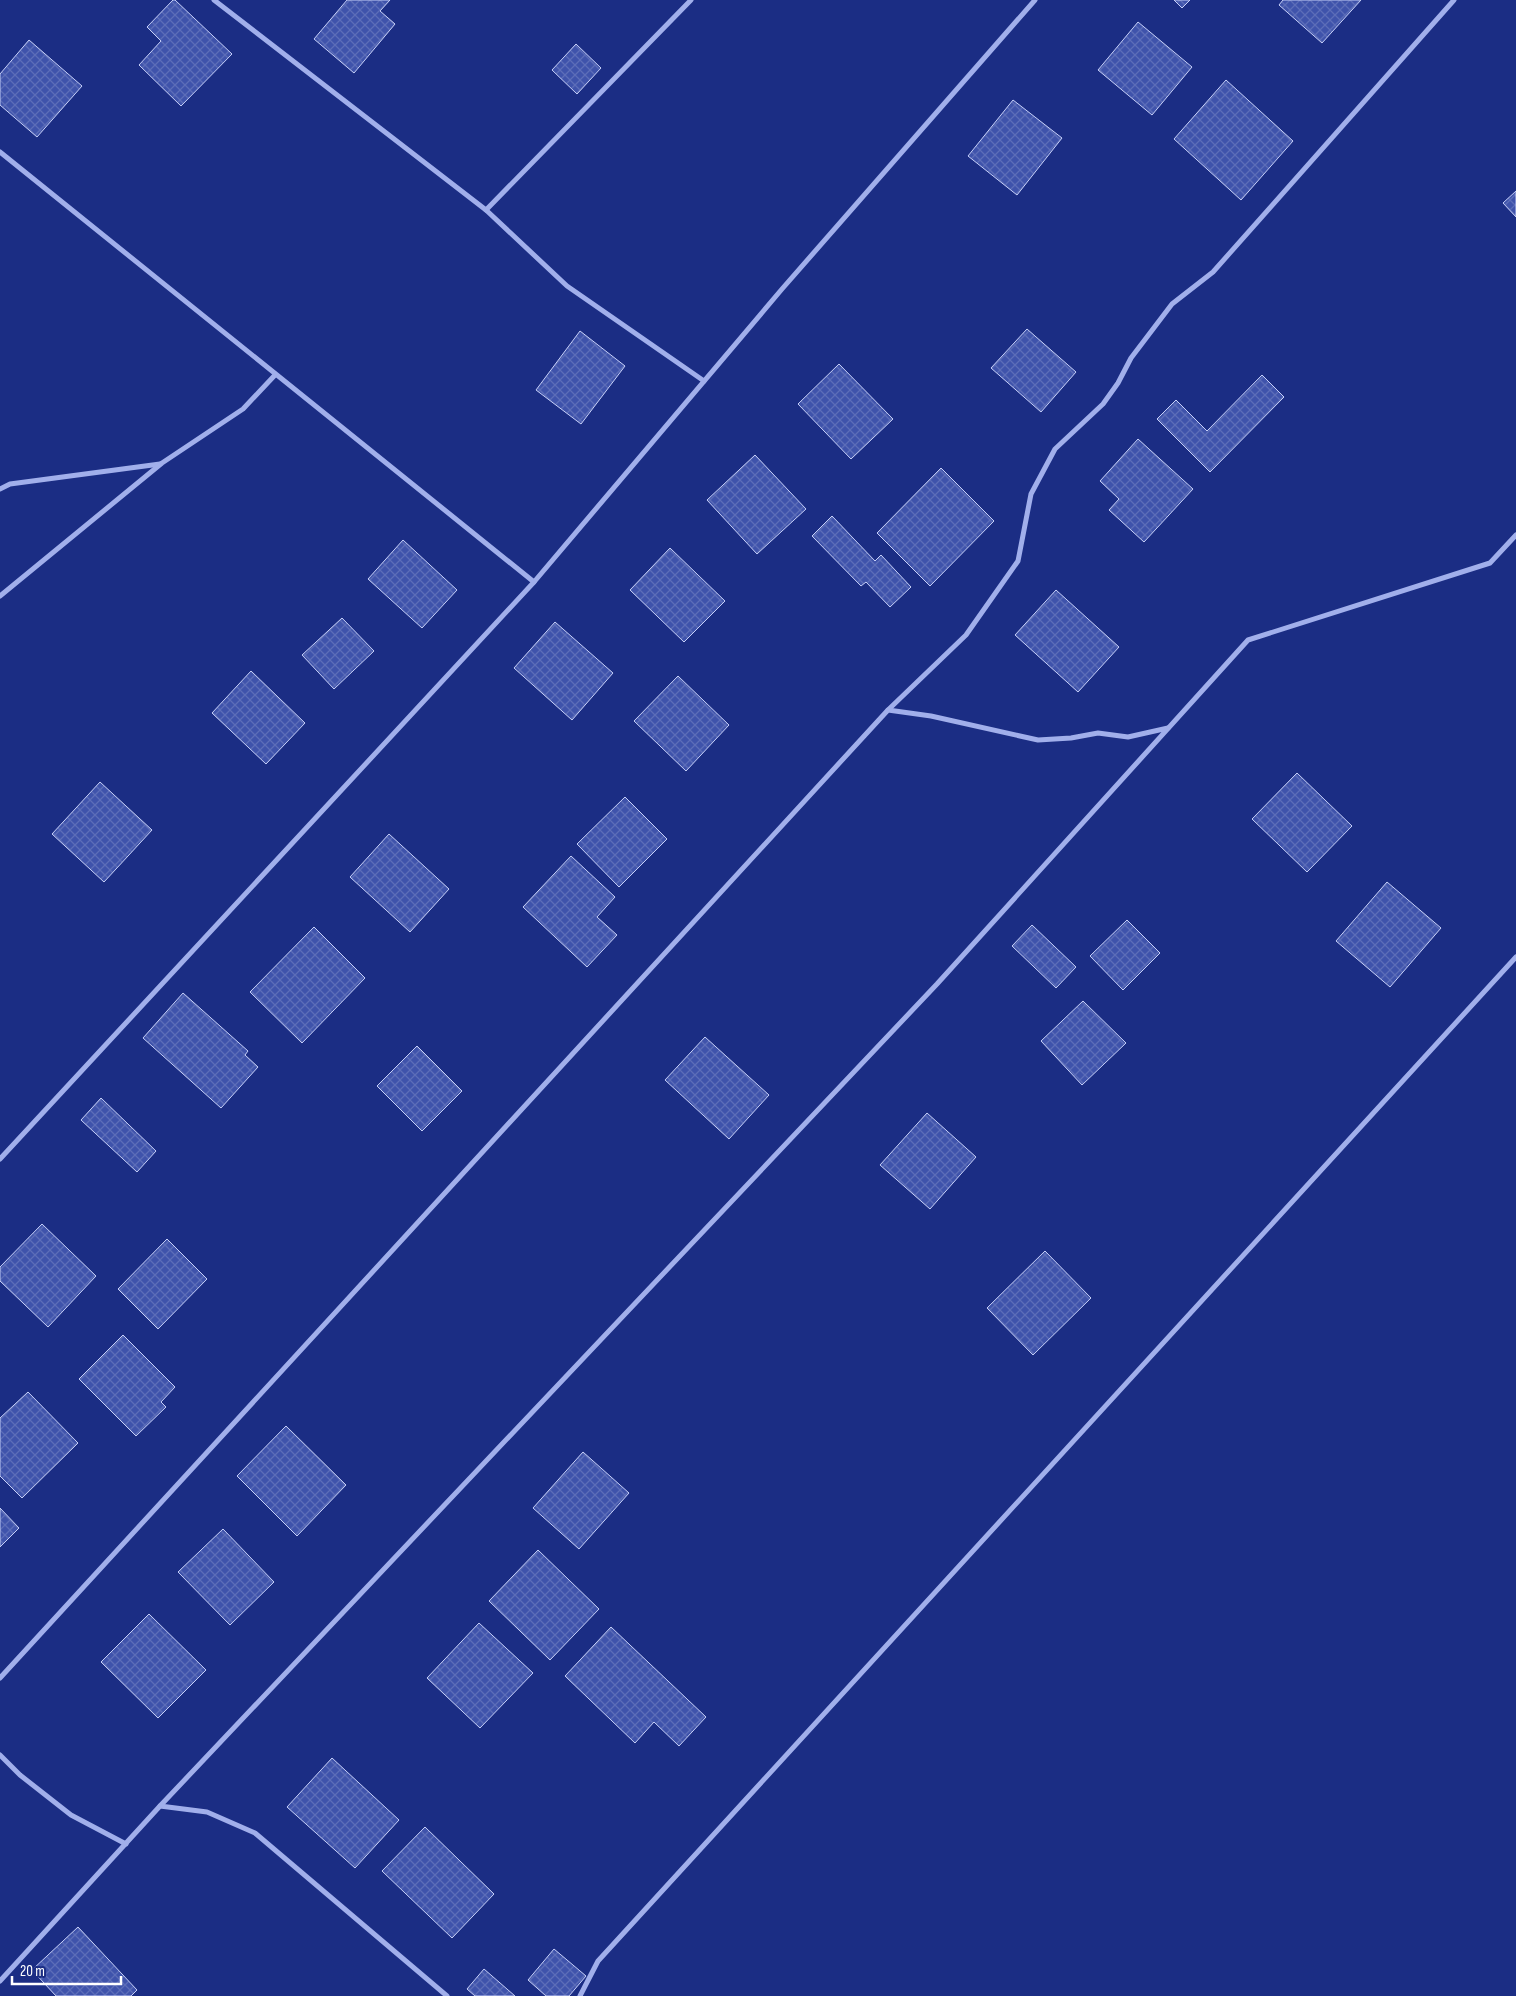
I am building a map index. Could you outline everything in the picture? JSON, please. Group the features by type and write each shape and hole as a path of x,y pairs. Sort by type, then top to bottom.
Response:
{"street":[{"path":"214,0 486,210 567,286 704,381"},
{"path":"486,210 691,0"},
{"path":"0,1159 534,582 704,381 1034,0"},
{"path":"0,1678 888,710 966,635 1018,561 1030,494 1055,449 1103,404 1118,383 1131,358 1172,304 1213,272 1454,0"},
{"path":"0,152 534,582"},
{"path":"0,596 162,463 243,410 275,375"},
{"path":"0,488 10,484 162,463"},
{"path":"0,1981 160,1806 937,984 1248,640 1490,563 1516,536"},
{"path":"888,710 931,716 1038,740 1072,738 1098,733 1128,737 1169,728"},
{"path":"580,1996 598,1961 1516,957"},
{"path":"0,1756 20,1776 71,1815 126,1844"},
{"path":"160,1806 207,1812 255,1833 447,1996"}],"building":[{"path":"173,0 232,54 181,106 139,65 161,41 147,27"},
{"path":"347,0 390,0 380,11 395,24 354,73 314,39"},
{"path":"1174,0 1190,0 1182,8"},
{"path":"1283,0 1361,0 1322,43 1279,5"},
{"path":"1138,22 1192,67 1152,115 1098,70"},
{"path":"29,40 82,86 37,137 0,105 0,74"},
{"path":"576,44 601,68 577,94 552,70"},
{"path":"1226,80 1293,141 1241,200 1174,139"},
{"path":"1013,100 1062,138 1017,195 968,156"},
{"path":"1516,191 1516,217 1503,203"},
{"path":"1027,329 1076,372 1041,412 991,368"},
{"path":"580,331 625,366 581,424 536,390"},
{"path":"839,364 893,419 851,459 798,404"},
{"path":"1262,375 1284,397 1210,472 1157,419 1176,400 1207,431"},
{"path":"1138,439 1193,489 1144,542 1109,510 1119,499 1100,481"},
{"path":"755,455 806,509 757,554 707,500"},
{"path":"941,468 994,521 930,586 877,533"},
{"path":"832,516 875,561 881,555 911,587 890,607 866,582 861,586 812,536"},
{"path":"403,540 457,590 422,628 368,579"},
{"path":"670,548 725,601 684,642 630,590"},
{"path":"1056,590 1119,647 1078,692 1015,635"},
{"path":"342,618 374,651 334,689 302,655"},
{"path":"555,622 613,673 572,720 514,668"},
{"path":"251,671 305,723 266,764 212,713"},
{"path":"678,676 729,725 686,771 634,721"},
{"path":"1297,773 1352,826 1307,872 1252,819"},
{"path":"100,782 152,830 104,882 52,834"},
{"path":"625,797 667,839 619,887 577,844"},
{"path":"389,834 449,889 410,932 350,877"},
{"path":"571,856 615,897 597,917 617,935 587,967 523,907"},
{"path":"1387,882 1441,928 1390,987 1336,941"},
{"path":"1127,920 1160,953 1123,990 1090,956"},
{"path":"1032,925 1076,967 1056,988 1012,946"},
{"path":"314,927 365,978 302,1043 250,992"},
{"path":"183,993 248,1051 245,1055 258,1067 221,1108 143,1038"},
{"path":"1083,1001 1126,1043 1082,1085 1041,1041"},
{"path":"705,1037 769,1095 729,1139 665,1080"},
{"path":"417,1046 462,1091 422,1131 377,1086"},
{"path":"101,1098 156,1151 137,1172 81,1120"},
{"path":"927,1113 976,1157 930,1209 880,1165"},
{"path":"42,1224 96,1276 48,1327 0,1281 0,1267"},
{"path":"167,1239 207,1279 158,1329 118,1289"},
{"path":"1045,1251 1091,1298 1033,1355 987,1308"},
{"path":"123,1335 175,1387 161,1402 166,1407 136,1436 79,1379"},
{"path":"28,1392 78,1443 22,1498 0,1476 0,1418"},
{"path":"286,1426 346,1485 297,1536 237,1476"},
{"path":"583,1452 629,1493 579,1549 533,1508"},
{"path":"0,1508 19,1528 0,1547"},
{"path":"223,1529 274,1582 230,1625 178,1572"},
{"path":"538,1550 599,1609 550,1660 489,1601"},
{"path":"149,1614 206,1670 158,1718 101,1662"},
{"path":"479,1623 533,1673 480,1728 427,1678"},
{"path":"611,1627 706,1717 679,1746 654,1722 635,1743 565,1676"},
{"path":"332,1758 399,1820 355,1868 287,1807"},
{"path":"425,1827 494,1894 452,1938 382,1871"},
{"path":"78,1927 137,1990 131,1996 56,1996 32,1970"},
{"path":"554,1949 586,1976 569,1996 546,1996 528,1980"},
{"path":"484,1969 515,1996 475,1996 467,1989"}]}
